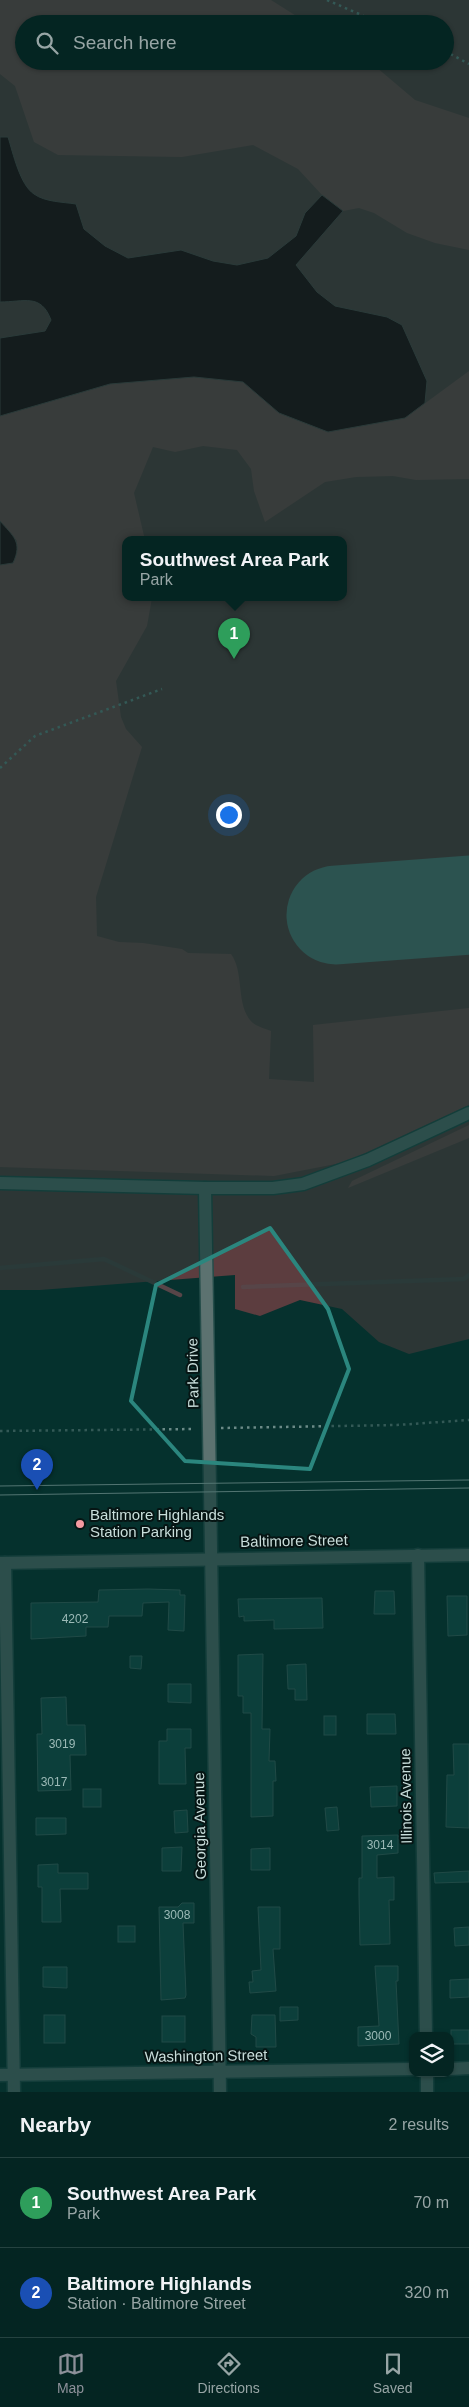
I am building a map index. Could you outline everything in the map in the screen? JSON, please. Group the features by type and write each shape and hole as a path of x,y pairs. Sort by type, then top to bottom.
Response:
{"street":[{"path":"0,1183 205,1188 273,1188 302,1184 340,1171 469,1114"},
{"name":"Park Drive","path":"205,1188 211,1558"},
{"name":"Illinois Avenue","path":"418,1555 426,2032"},
{"name":"Baltimore Street","path":"2,1562 469,1555"},
{"name":"Georgia Avenue","path":"211,1558 220,2092"},
{"path":"2,1562 14,2092"},
{"path":"454,2069 469,2068"},
{"name":"Washington Street","path":"0,2075 409,2069"},
{"path":"427,2077 427,2092"}],"path":[{"path":"327,0 361,15"},
{"path":"454,56 469,64"},
{"path":"0,768 34,736 162,689"},
{"path":"0,1431 397,1425 469,1420"}],"highlighted area":[{"path":"270,1228 328,1309 349,1369 310,1469 185,1461 131,1401 156,1285"}],"shaded area":[{"path":"0,0 469,0 469,1339 409,1354 379,1342 342,1309 300,1300 260,1316 235,1309 235,1275 40,1290 0,1290"},
{"path":"0,0 271,0 295,15 15,15 15,70 380,70 415,100 469,118 469,250 435,243 407,233 374,213 359,208 343,211 322,195 298,169 253,145 182,157 58,155 34,142 15,86 0,74"},
{"path":"0,137 8,137 21,176 29,190 43,199 76,204 84,229 105,246 128,258 181,250 213,261 237,265 268,258 296,236 305,213 322,195 343,211 296,265 317,292 335,306 387,317 402,325 427,381 425,403 405,418 328,432 279,413 243,382 194,377 110,384 0,416 0,338 45,331 51,320 47,311 37,302 0,302"},
{"path":"469,371 469,479 416,480 393,476 356,477 325,482 265,522 254,491 251,469 237,450 203,446 175,452 153,447 134,493 144,536 122,536 122,601 151,601 147,626 116,681 121,717 126,729 142,747 96,897 97,936 119,942 143,943 182,949 188,953 231,954 238,971 242,999 247,1016 253,1023 271,1031 269,1079 314,1082 313,1025 469,1008 469,1105 346,1162 274,1176 0,1167 0,565 2,565 17,541 0,521 0,416 110,384 194,377 243,382 279,413 373,423 405,418"},
{"path":"0,521 15,540 17,550 13,563 0,565"},
{"path":"469,1125 469,1138 348,1188 352,1181"}],"building":[{"path":"99,1590 180,1590 180,1595 185,1595 184,1631 168,1630 169,1602 143,1603 142,1616 109,1616 108,1627 86,1627 86,1636 31,1639 31,1603 98,1602"},
{"path":"375,1591 394,1591 395,1614 374,1614"},
{"path":"447,1596 467,1596 467,1635 448,1636"},
{"path":"322,1598 323,1628 274,1629 274,1620 244,1621 244,1616 239,1617 238,1599"},
{"path":"263,1654 262,1729 270,1729 269,1761 275,1761 276,1781 273,1781 273,1816 251,1817 251,1713 243,1713 243,1696 238,1696 238,1655"},
{"path":"130,1656 142,1656 141,1669 130,1668"},
{"path":"306,1664 307,1700 295,1700 295,1689 288,1689 287,1665"},
{"path":"168,1684 191,1684 191,1703 168,1702"},
{"path":"66,1697 67,1725 85,1725 86,1755 70,1755 71,1790 38,1791 37,1734 42,1734 41,1698"},
{"path":"367,1714 395,1714 396,1734 367,1734"},
{"path":"324,1716 336,1716 336,1735 324,1735"},
{"path":"167,1729 191,1729 191,1748 185,1748 186,1784 159,1784 159,1741 167,1741"},
{"path":"453,1744 469,1744 469,1828 446,1827 447,1775 454,1775"},
{"path":"397,1786 397,1806 371,1807 370,1787"},
{"path":"83,1789 101,1789 101,1807 83,1807"},
{"path":"337,1807 339,1830 327,1831 325,1808"},
{"path":"187,1810 188,1832 175,1833 174,1811"},
{"path":"36,1818 66,1818 66,1834 36,1835"},
{"path":"398,1835 398,1853 377,1855 377,1878 394,1877 394,1900 389,1900 390,1944 360,1945 359,1878 362,1878 362,1836"},
{"path":"182,1847 181,1871 162,1871 162,1848"},
{"path":"270,1848 270,1870 251,1870 251,1849"},
{"path":"58,1864 58,1873 88,1873 88,1889 60,1889 61,1922 42,1922 42,1887 38,1887 38,1865"},
{"path":"469,1871 469,1882 435,1883 434,1873"},
{"path":"182,1903 194,1903 194,1923 183,1923 186,1995 185,1998 161,2000 159,1907 178,1907"},
{"path":"258,1907 280,1907 280,1949 273,1949 276,1991 250,1993 249,1982 253,1982 252,1971 261,1970"},
{"path":"118,1926 135,1926 135,1942 118,1942"},
{"path":"469,1927 469,1945 455,1946 454,1928"},
{"path":"375,1966 398,1966 398,1981 396,1981 399,2044 358,2046 358,2027 379,2026"},
{"path":"43,1967 67,1967 67,1988 43,1987"},
{"path":"469,1979 469,1997 450,1998 450,1980"},
{"path":"280,2007 298,2007 298,2020 280,2021"},
{"path":"44,2015 65,2015 65,2043 44,2043"},
{"path":"252,2015 275,2015 276,2047 256,2047 256,2037 251,2034"},
{"path":"162,2016 185,2016 185,2042 162,2042"},
{"path":"451,2030 469,2030 469,2044 454,2044 454,2032 451,2032"}],"waterway":[{"path":"0,1268 104,1259 180,1295"},
{"path":"243,1287 464,1279 469,1275"}],"runway":[{"path":"336,915 469,905"}],"tram line":[{"path":"0,1486 469,1480"},
{"path":"0,1495 469,1488"}],"place":[{"name":"Southwest Area Park","path":"234,659"},
{"name":"Baltimore Highlands","path":"37,1490"},
{"name":"Baltimore Highlands Station Parking","path":"80,1524"}]}
